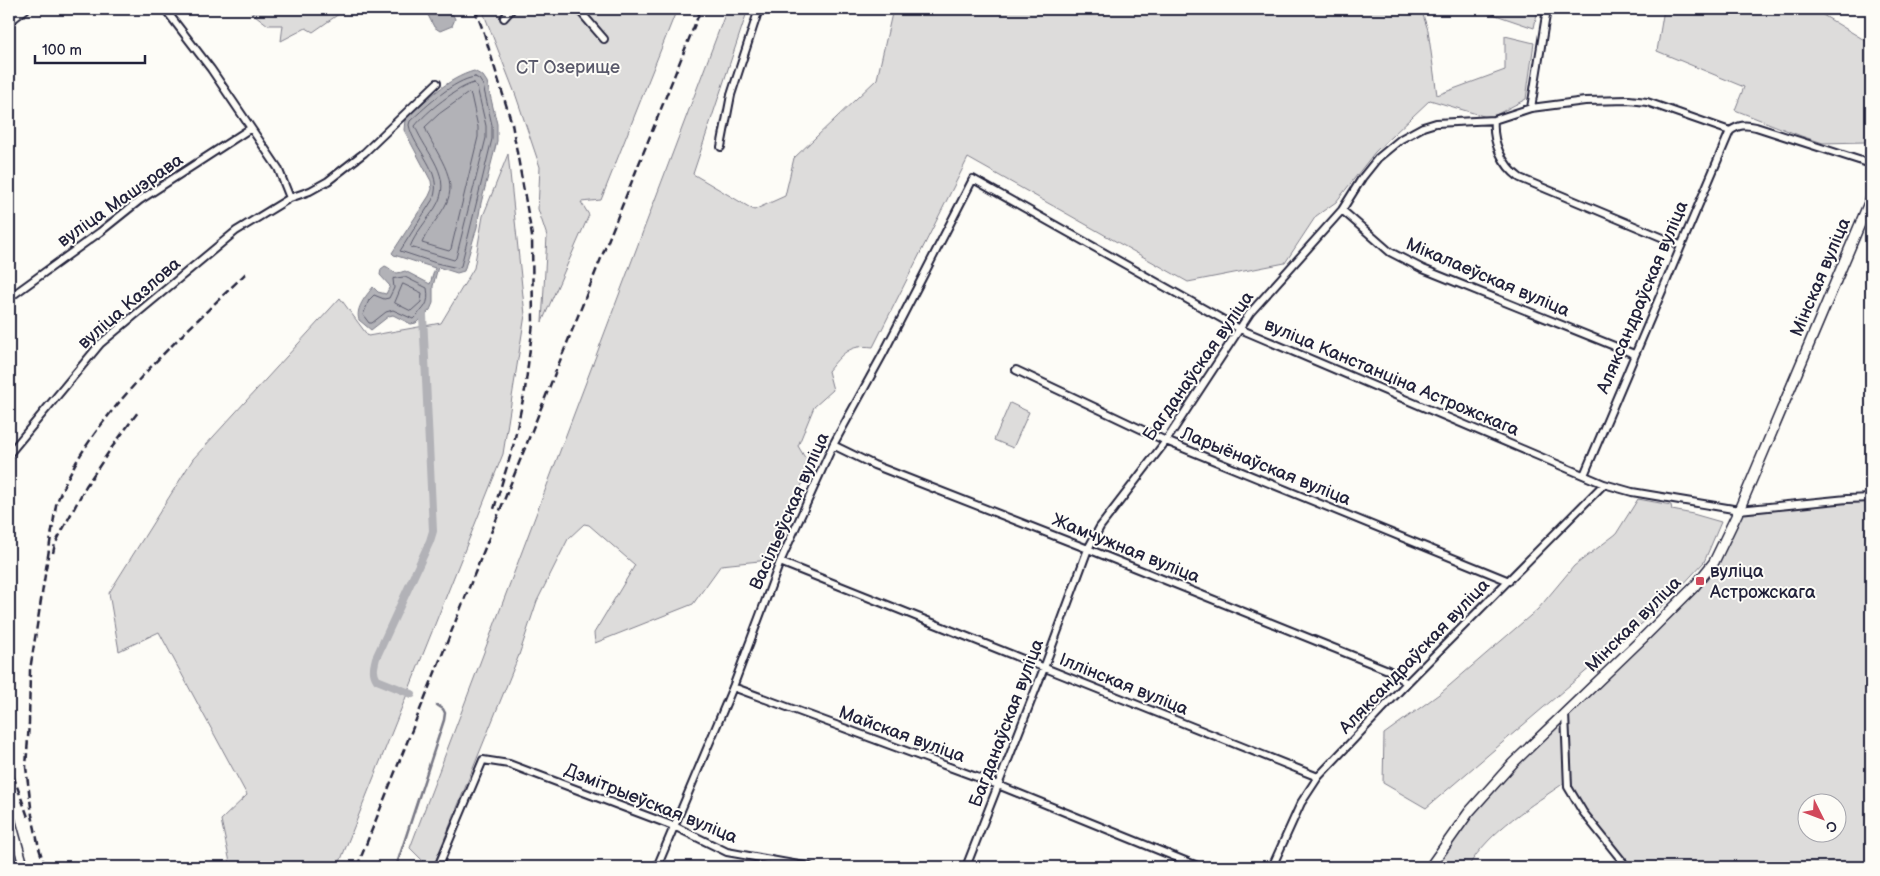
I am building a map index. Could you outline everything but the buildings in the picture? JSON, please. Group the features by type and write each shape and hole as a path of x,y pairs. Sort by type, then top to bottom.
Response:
{"main road":[{"name":"Мінская вуліца","path":"1430,867 1469,812 1513,763 1645,636 1706,574 1722,549 1871,198"}],"street":[{"path":"9,22 26,9"},
{"path":"165,9 278,168 290,198"},
{"path":"504,18 512,9"},
{"path":"578,9 604,39"},
{"path":"721,147 730,95 759,9"},
{"path":"1530,108 1546,9"},
{"name":"вуліца Казлова","path":"9,454 100,344 227,238 290,198 310,191 334,176 364,153 437,83"},
{"name":"Багданаўская вуліца","path":"966,867 1044,668 1088,549 1114,508 1166,441 1250,313 1342,210 1362,178 1378,158 1411,132 1436,123 1494,120 1530,108 1585,101 1629,100 1647,102 1730,130"},
{"path":"1494,120 1492,133 1496,146 1514,174 1680,246"},
{"path":"1730,130 1746,125 1756,127 1871,164"},
{"name":"вуліца Машэрава","path":"9,298 100,232 140,200 251,128"},
{"name":"Аляксандраўская вуліца","path":"1584,475 1730,130"},
{"name":"вуліца Канстанціна Астрожскага","path":"973,178 1240,329 1604,484 1632,492 1739,510 1871,498"},
{"name":"Васільеўская вуліца","path":"657,867 676,826 780,562 833,445 884,352 973,178"},
{"name":"Мікалаеўская вуліца","path":"1342,210 1390,252 1423,268 1634,354"},
{"name":"Ларыёнаўская вуліца","path":"1016,370 1166,441 1508,581"},
{"name":"Жамчужная вуліца","path":"833,445 874,465 1388,670 1407,683"},
{"name":"Аляксандраўская вуліца","path":"1272,867 1301,803 1318,777 1407,683 1604,484"},
{"name":"Іллінская вуліца","path":"780,562 1318,777"},
{"name":"Майская вуліца","path":"732,687 998,785 1200,867"},
{"path":"1565,713 1568,787 1583,812 1626,867"},
{"name":"Дзмітрыеўская вуліца","path":"438,867 483,760 509,764 676,826 727,852 810,867"},
{"path":"9,813 24,867"}],"green space":[{"path":"247,9 346,9 313,32 306,28 281,41 283,25 268,25"},
{"name":"СТ Озерище","path":"482,9 677,9 601,200 581,202 589,215 542,322 547,236 538,209 540,167 516,96"},
{"path":"727,9 748,9 693,174 754,210 785,196 794,158 877,79 893,9 1421,9 1428,30 1437,95 1505,70 1505,36 1534,43 1526,99 1490,118 1430,100 1375,152 1336,202 1316,216 1285,263 1188,282 968,158 873,347 865,346 852,349 842,355 828,371 833,390 814,407 798,446 810,466 769,560 721,565 693,604 595,643 594,633 635,565 589,525 584,524 568,539 537,601 519,655 433,867 429,867 410,848"},
{"path":"1487,9 1538,9 1534,28 1487,12"},
{"path":"1664,9 1813,9 1871,44 1871,138 1865,142 1823,143 1735,110 1744,87 1657,51"},
{"path":"508,154 525,315 503,454 338,867 231,867 221,820 247,795 159,632 119,651 109,593 193,459 340,298 368,336 441,323 474,268 483,216"},
{"path":"1010,403 1029,412 1013,448 994,440"},
{"path":"1871,498 1871,867 1627,867 1583,812 1567,781 1526,809 1500,830 1477,853 1468,867 1430,867 1469,812 1706,574 1739,510"},
{"path":"1638,499 1671,505 1672,510 1721,522 1704,562 1667,602 1426,808 1383,783 1384,734 1442,692 1538,609 1574,566 1616,534"}],"water":[{"path":"425,9 450,9 455,19 452,26 440,31 434,27"},
{"path":"474,71 483,76 487,82 497,124 497,141 481,203 477,227 464,271 457,273 438,267 433,286 433,303 430,310 416,323 411,324 393,315 371,330 359,320 358,316 362,302 373,287 378,292 386,294 390,286 380,275 381,269 385,266 395,273 405,271 430,284 435,268 392,253 432,189 431,181 404,130 405,119 446,85 464,74"}],"waterway":[{"path":"412,694 377,680 374,675 374,669 376,658 433,531 423,315"},
{"path":"396,867 444,720 445,713 437,705"}],"railway":[{"path":"475,9 512,124 532,236 533,323 525,390 513,447 494,509"},
{"path":"357,867 701,9"},
{"path":"45,867 32,815 26,767 30,670 56,505 70,472 90,440 113,409 167,350 248,271"},
{"path":"53,553 55,544 86,486 138,412"},
{"path":"9,764 28,817"}],"place":[{"name":"вуліца Астрожскага","path":"1700,581"}]}
